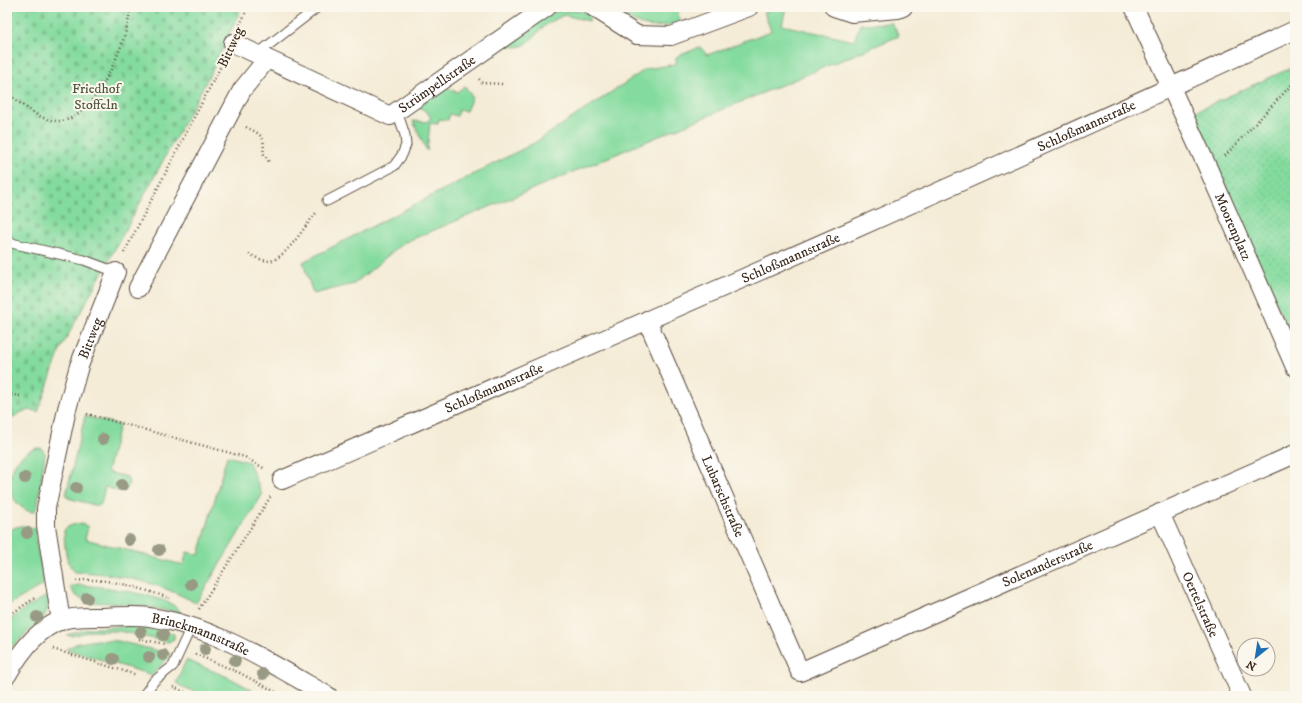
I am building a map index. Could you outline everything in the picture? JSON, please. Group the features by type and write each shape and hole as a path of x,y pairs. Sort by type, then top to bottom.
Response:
{"street":[{"name":"Strümpellstraße","path":"233,43 390,116 547,7"},
{"path":"593,7 637,35 671,36 710,16 749,7"},
{"path":"834,7 852,13 898,9 903,7"},
{"path":"1134,7 1170,88"},
{"name":"Schloßmannstraße","path":"282,480 648,320 1170,88 1295,30"},
{"path":"138,288 242,90 262,57"},
{"name":"Moorenplatz","path":"1170,88 1207,166 1295,367"},
{"name":"Bittweg","path":"61,621 46,526 46,508 67,409 79,366 116,272"},
{"name":"Lubarschstraße","path":"648,320 800,672"},
{"name":"Solenanderstraße","path":"800,672 1295,454"},
{"name":"Oertelstraße","path":"1160,513 1242,696"},
{"name":"Brinckmannstraße","path":"61,621 127,616 194,619 328,696"},
{"path":"7,675 18,656 37,636 47,628 61,621"}],"lane":[{"path":"262,57 318,7"},
{"path":"328,202 394,166 402,155 406,145 405,135 397,111"},
{"path":"7,242 77,258 105,266 116,272"},
{"path":"143,696 154,680 173,666 194,619"}],"path":[{"path":"7,93 41,117 60,122 68,120 80,113 100,90 114,63 128,26 130,7"},
{"name":"Bittweg","path":"116,272 233,43 248,7"},
{"path":"1207,166 1221,159 1295,82"},
{"path":"228,118 260,134 265,142 263,153 270,163"},
{"path":"249,254 265,261 273,260 290,246 313,216 328,202"},
{"path":"7,394 20,396"},
{"path":"67,409 146,429 245,457 282,480 194,619"},
{"path":"7,515 8,511"},
{"name":"Brinckmannstraße","path":"72,582 96,580 143,590 172,599"},
{"path":"7,617 40,594"},
{"name":"Brinckmannstraße","path":"191,608 194,619"},
{"name":"Brinckmannstraße","path":"133,638 181,649 234,670 283,696"},
{"path":"53,648 154,680 194,696"}],"green space":[{"name":"Friedhof Stoffeln","path":"7,7 242,7 214,67 61,348 38,412 29,410 21,412 7,424"},
{"path":"675,7 681,21 662,26 646,26 630,20 614,8"},
{"path":"779,7 786,7 782,25 854,41 860,24 892,23 899,36 403,243 354,284 313,294 303,262 536,142 646,69 676,64 676,57 700,47 707,55 771,31 764,12"},
{"path":"562,10 580,11 590,14 589,21 564,15 544,26 526,44 516,47 503,44 543,16"},
{"path":"1295,66 1295,348 1194,112"},
{"path":"445,86 457,92 465,86 472,97 466,111 459,110 457,116 450,114 448,120 439,119 438,124 430,123 427,151 413,121 426,122 431,118 427,112 418,106"},
{"path":"85,416 119,425 107,472 127,477 129,482 126,490 122,492 105,487 101,504 98,506 68,498 66,495"},
{"path":"37,448 41,448 45,453 37,508 33,512 24,509 17,503 12,495 10,478 12,470 21,457"},
{"path":"227,456 249,462 262,495 196,603 167,589 152,584 106,574 75,572 71,568 67,558 64,530 76,524 82,524 88,527 85,539 183,565 187,552 199,555"},
{"path":"27,526 36,529 36,542 44,584 7,606 6,578 9,534 14,528"},
{"path":"79,585 102,587 151,596 176,607 181,613 128,604 88,602 75,595 70,587"},
{"path":"49,595 47,610 44,617 7,651 7,622 27,607"},
{"path":"130,626 154,629 174,634 174,639 168,642 119,631 91,631 72,636 67,635 91,628"},
{"path":"97,640 118,641 171,654 152,675 66,649 78,643"},
{"path":"186,660 230,678 263,696 207,695 186,688 176,683"}]}
